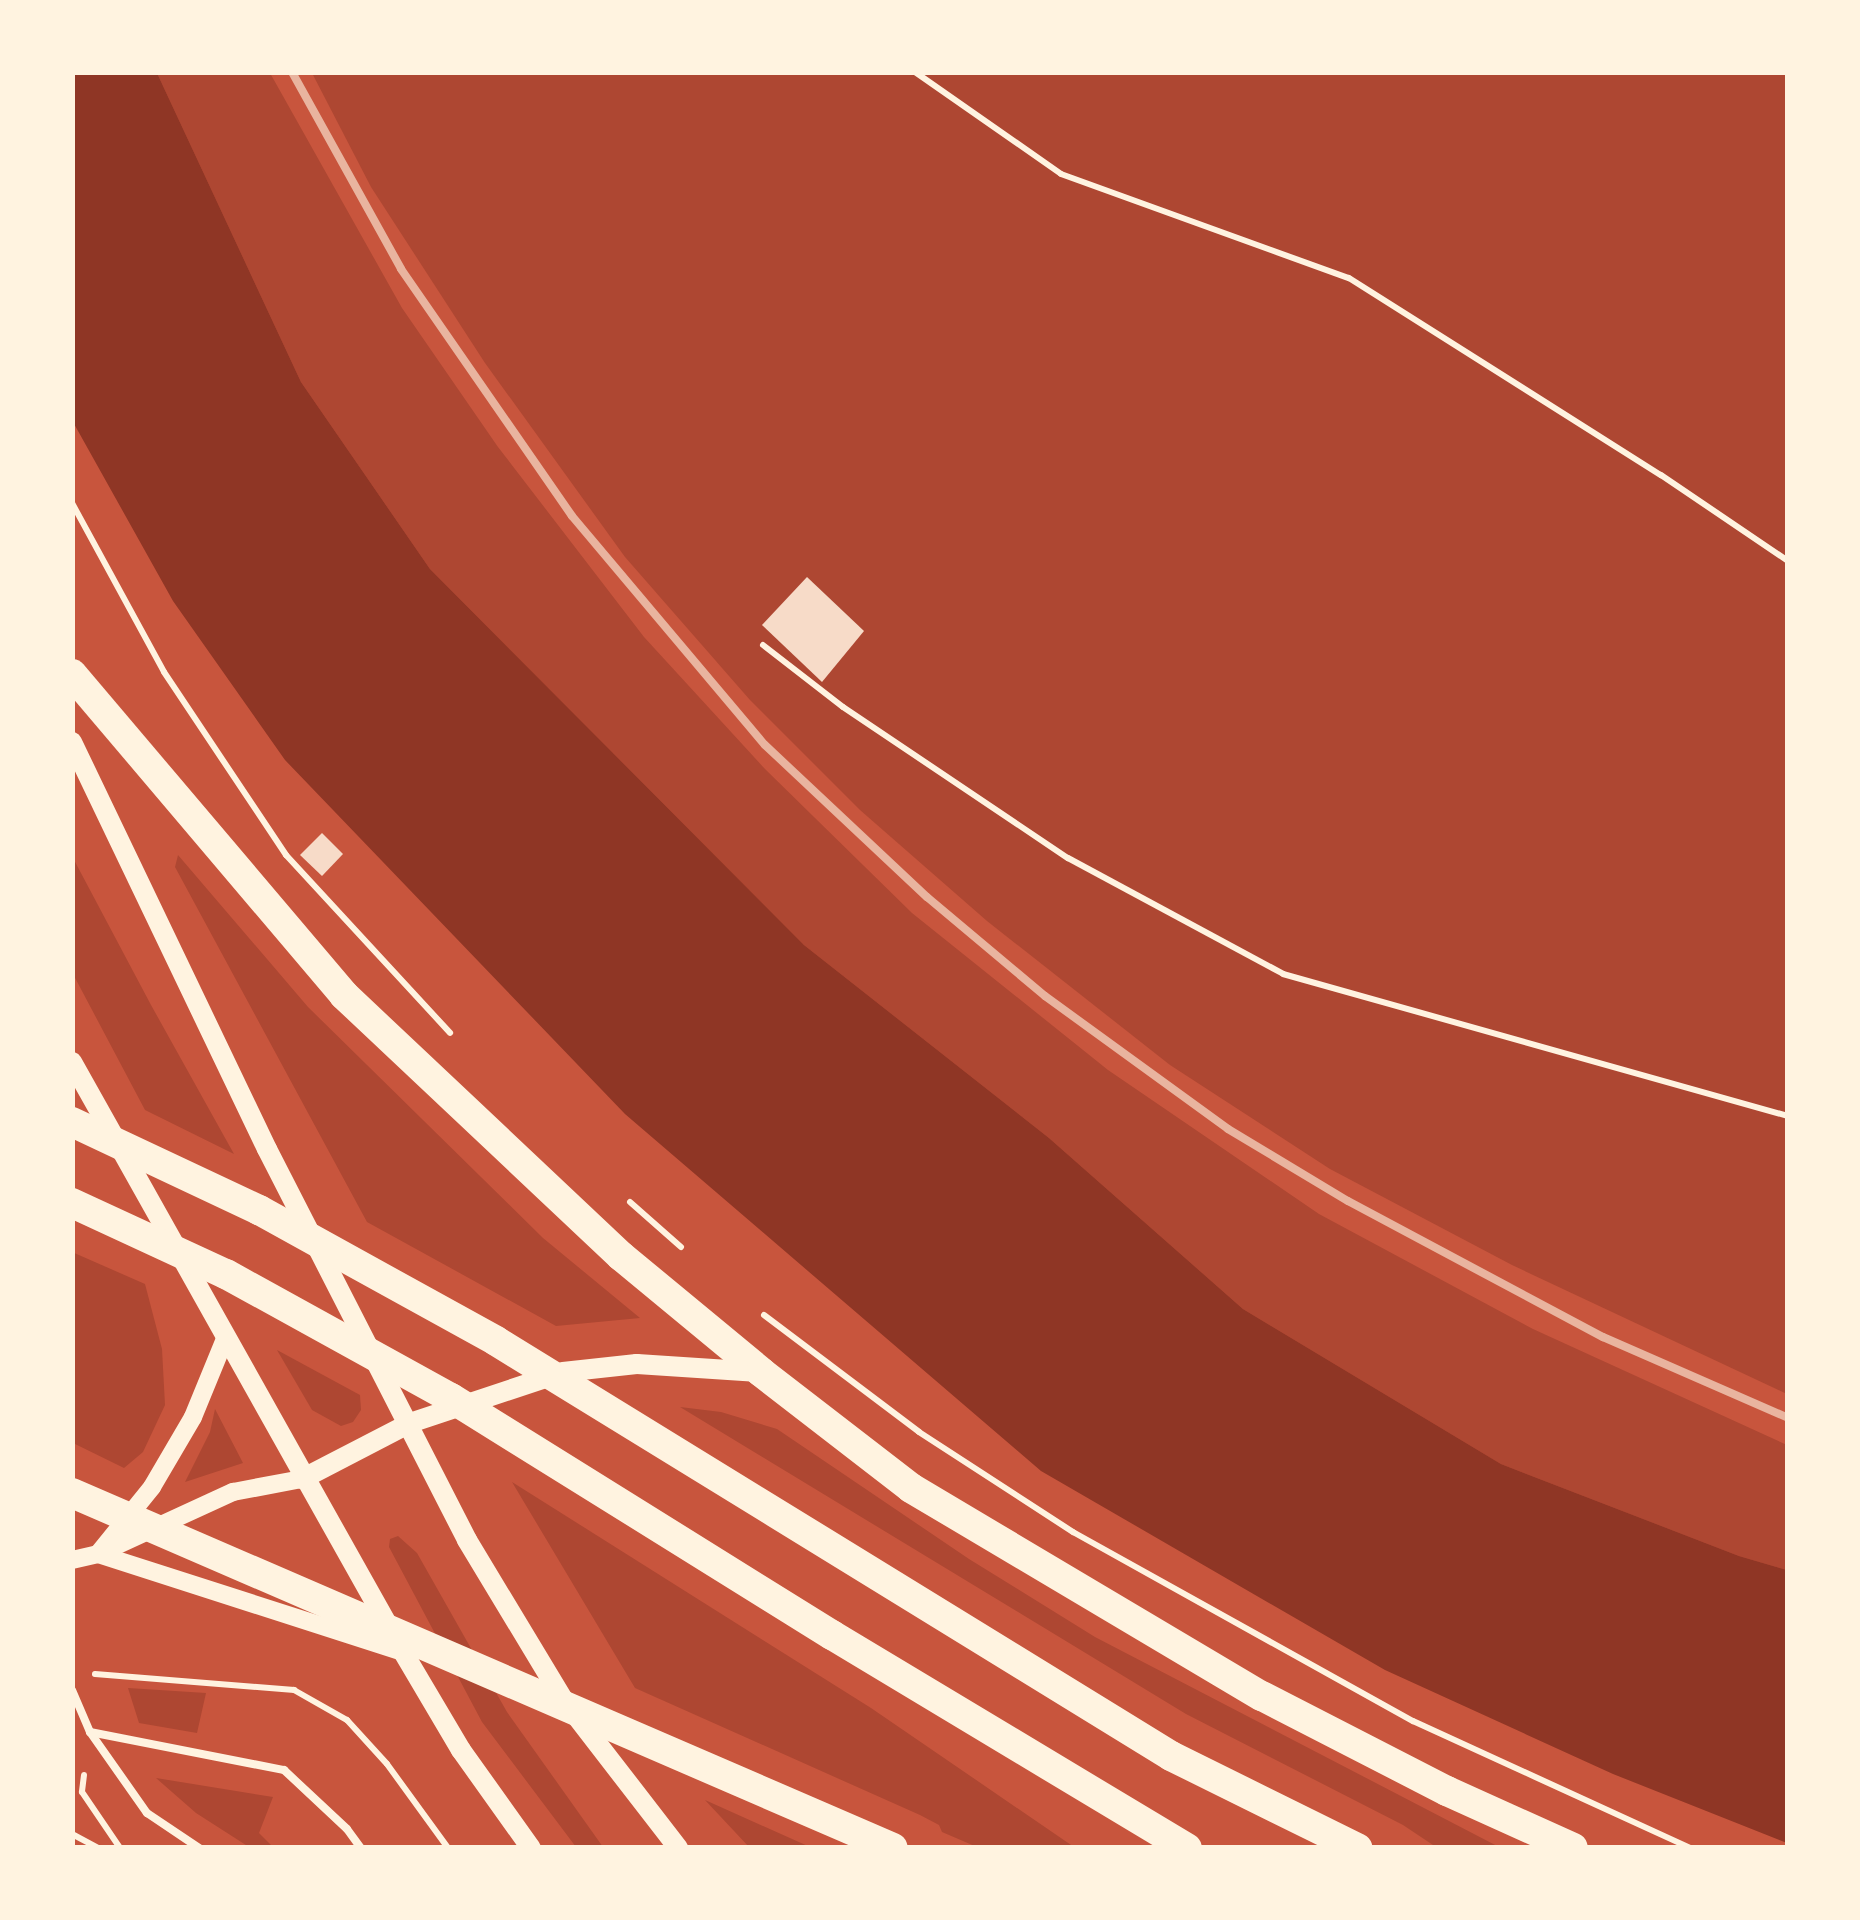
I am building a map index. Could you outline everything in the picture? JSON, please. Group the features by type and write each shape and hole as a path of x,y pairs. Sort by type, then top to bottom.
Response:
{"highway":[{"path":"72,674 344,996 621,1256 761,1372 912,1488 1262,1696 1447,1790 1573,1848"},
{"path":"72,1122 259,1210 496,1341 1172,1756 1357,1848"},
{"path":"72,1203 226,1274 451,1398 832,1635 1187,1848"},
{"path":"72,1493 893,1848"}],"main road":[{"path":"72,742 267,1149 467,1540 564,1699 678,1848"},
{"path":"72,1062 402,1652 461,1750 531,1848"},
{"path":"302,1479 410,1423 563,1372 637,1364 761,1372"}],"street":[{"path":"98,1554 152,1487 192,1417 225,1339"},
{"path":"72,1560 98,1554 233,1492 302,1479"},
{"path":"98,1554 402,1652"}],"lane":[{"path":"72,1690 90,1732 147,1813 199,1848"},
{"path":"90,1732 284,1770 347,1829 361,1848"}],"path":[{"path":"915,72 1061,174 1349,278 1661,474 1788,561"},
{"path":"72,504 164,672 286,854 453,1036"},
{"path":"763,645 842,706 1068,858 1282,974 1788,1116"},
{"path":"619,1192 690,1255"},
{"path":"748,1304 919,1432 1073,1532 1412,1721 1691,1848"},
{"path":"92,1674 294,1690 347,1720 448,1848"},
{"path":"82,1792 120,1848"},
{"path":"72,1834 98,1848"}],"shaded area":[{"path":"72,73 157,73 301,382 430,569 804,945 1049,1138 1243,1309 1501,1464 1739,1556 1787,1570 1787,1843 1613,1774 1385,1670 1041,1471 625,1114 285,760 173,601 73,422"},
{"path":"157,73 270,73 402,308 498,447 644,637 765,769 912,913 1108,1070 1319,1214 1533,1329 1787,1445 1787,1570 1739,1556 1501,1464 1243,1309 1049,1138 804,945 430,569 301,382"},
{"path":"312,73 1787,73 1787,1394 1512,1265 1330,1169 1170,1065 987,921 860,810 750,700 625,557 485,363 371,187"},
{"path":"178,855 308,1007 543,1238 640,1318 556,1326 367,1222 175,867"},
{"path":"73,858 234,1154 145,1110 73,974"},
{"path":"72,1252 145,1284 162,1349 165,1405 143,1452 124,1468 73,1443"},
{"path":"277,1350 360,1395 361,1410 353,1422 341,1426 312,1410"},
{"path":"680,1407 721,1412 777,1429 969,1559 1095,1637 1499,1847 1436,1847 1403,1825 1186,1714"},
{"path":"215,1409 243,1463 185,1482 210,1432"},
{"path":"512,1482 871,1708 1074,1847 977,1847 942,1832 939,1825 920,1815 635,1688"},
{"path":"398,1536 417,1553 507,1712 603,1847 576,1847 482,1722 389,1547 390,1539"},
{"path":"128,1688 206,1693 197,1733 139,1723"},
{"path":"156,1778 273,1797 259,1833 273,1847 249,1847 196,1813"},
{"path":"705,1800 810,1847 749,1847"}],"building":[{"path":"807,577 864,631 822,682 762,625"},
{"path":"322,833 343,854 322,876 300,855"}],"railway":[{"path":"292,72 401,269 572,516 765,745 927,897 1045,996 1228,1129 1348,1201 1603,1337 1788,1418"}]}
